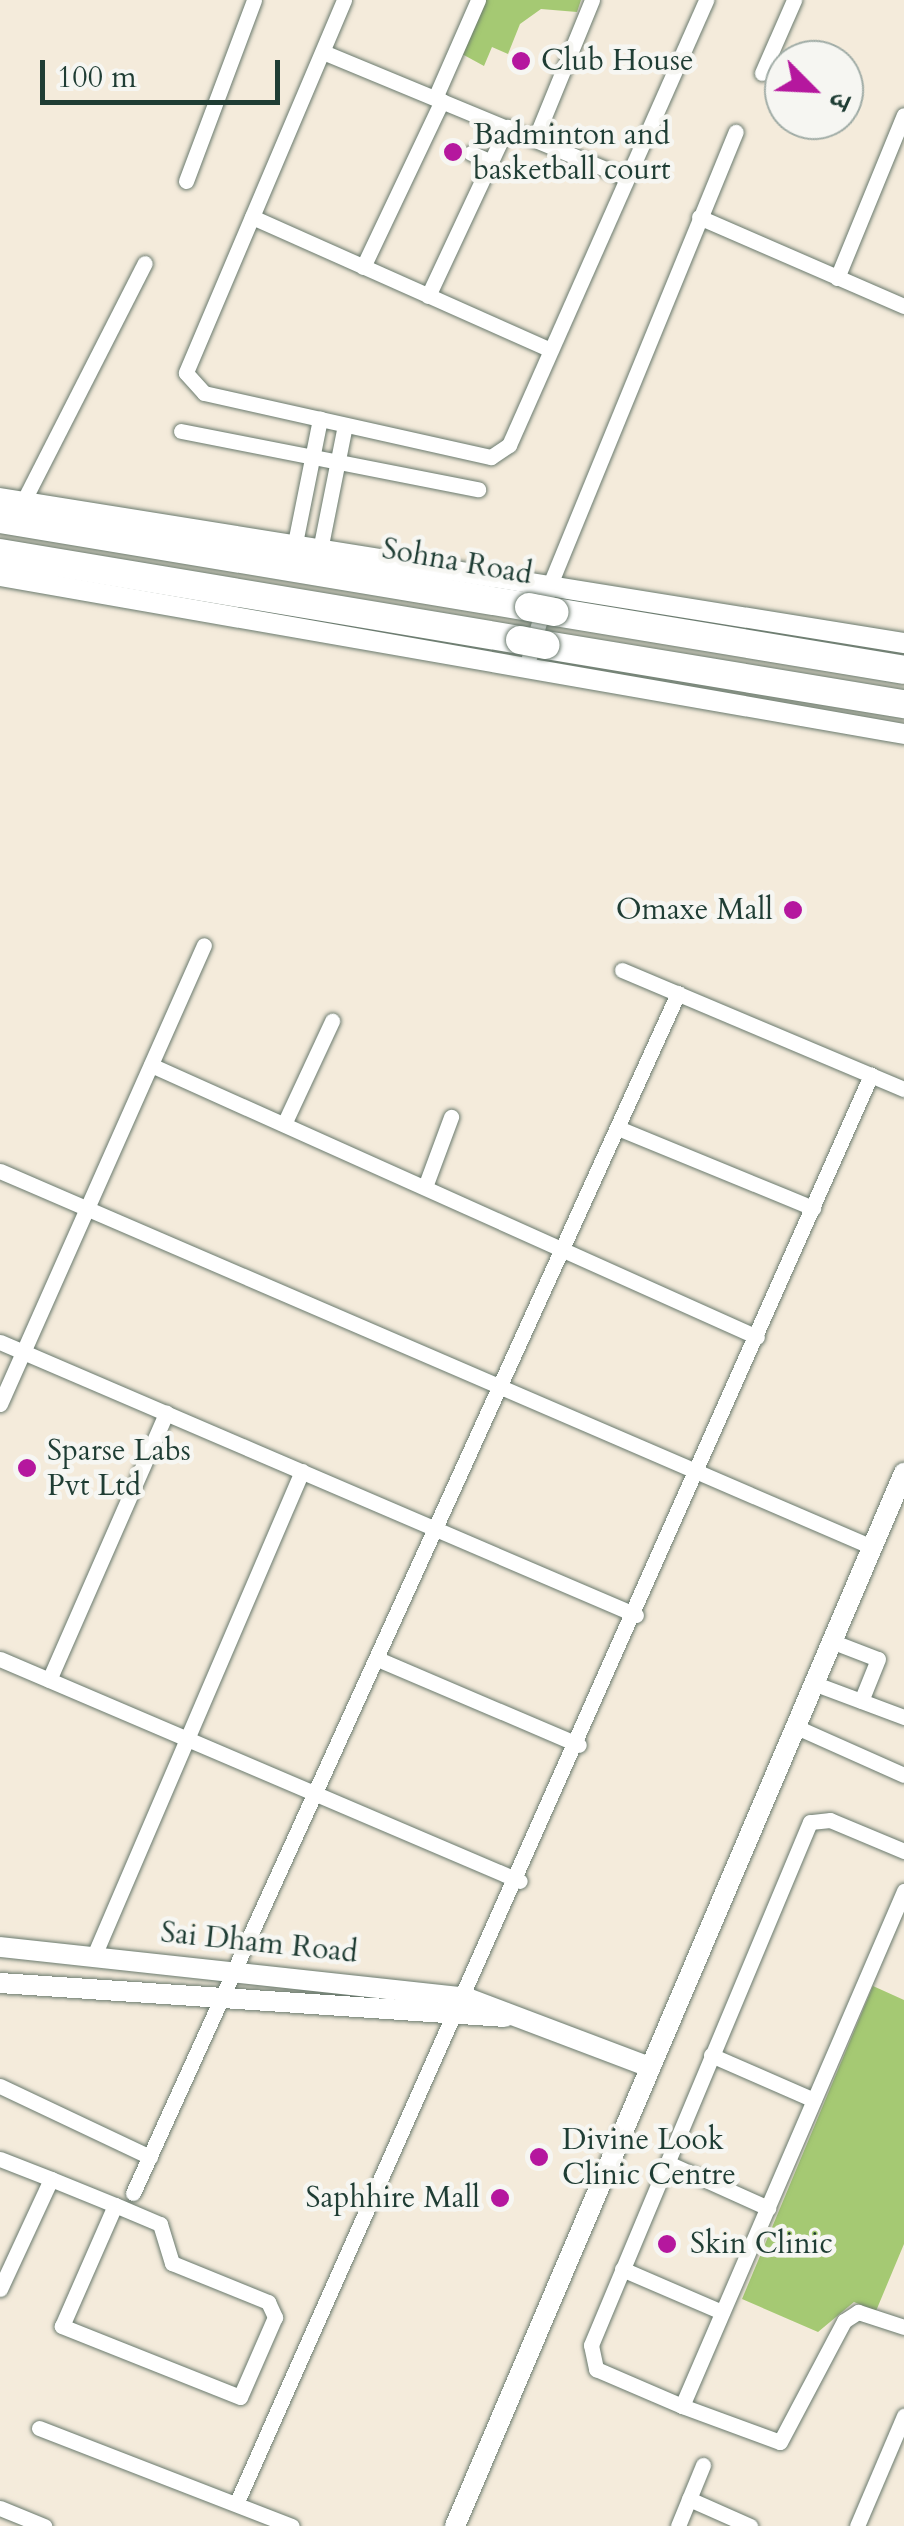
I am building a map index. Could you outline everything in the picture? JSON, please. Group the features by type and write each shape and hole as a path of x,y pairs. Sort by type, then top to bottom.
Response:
{"highway":[{"name":"Sohna Road","path":"0,519 545,602 904,670"},
{"path":"0,553 904,704"}],"street":[{"path":"186,181 254,0"},
{"path":"344,0 186,373 204,393 344,425 502,454 622,176 706,0"},
{"path":"363,267 439,100 478,0"},
{"path":"536,139 592,0"},
{"path":"762,73 794,0"},
{"path":"323,52 622,176"},
{"path":"836,278 897,153 904,115"},
{"path":"428,296 507,127"},
{"path":"526,668 545,602 736,132"},
{"path":"471,153 491,162"},
{"path":"252,216 546,348"},
{"path":"700,217 904,306"},
{"path":"23,502 146,263"},
{"path":"294,548 320,419"},
{"path":"320,550 344,425"},
{"path":"180,431 478,489"},
{"path":"0,498 320,550 545,602 904,644"},
{"path":"0,576 904,734"},
{"path":"0,1404 204,945"},
{"path":"622,970 904,1089"},
{"path":"133,2194 228,1997 678,994"},
{"path":"284,1124 332,1022"},
{"path":"151,1065 757,1337"},
{"path":"236,2504 520,1881 871,1075"},
{"path":"425,1188 451,1117"},
{"path":"618,1128 813,1208"},
{"path":"0,1171 872,1547"},
{"path":"0,1342 636,1614"},
{"path":"49,1680 166,1413"},
{"path":"92,1958 191,1741 302,1472"},
{"path":"454,2526 904,1473"},
{"path":"832,1641 878,1659 861,1701"},
{"path":"0,1659 520,1881"},
{"path":"380,1660 579,1745"},
{"path":"814,1683 904,1717"},
{"path":"794,1726 904,1774"},
{"path":"904,1851 830,1820 810,1822 622,2269 590,2360 682,2406 780,2442 844,2321 858,2312 904,2327"},
{"path":"682,2406 904,1892"},
{"name":"Sai Dham Road","path":"0,1948 240,1970 464,2005 507,2016 650,2067"},
{"name":"Sai Dham Road","path":"0,1982 228,1997 464,2005"},
{"path":"712,2056 814,2100"},
{"path":"0,2086 150,2157"},
{"path":"0,2158 51,2178 115,2205 166,2228 172,2263 260,2296 273,2310 240,2397 62,2326 115,2205"},
{"path":"668,2163 768,2208"},
{"path":"0,2289 51,2178"},
{"path":"622,2269 722,2312"},
{"path":"857,2526 904,2416"},
{"path":"39,2428 292,2526"},
{"path":"678,2526 703,2465"},
{"path":"689,2499 750,2526"},
{"path":"0,2508 44,2526"}],"green space":[{"path":"486,0 581,0 577,12 541,9 520,24 508,54 492,47 484,66 462,54"},
{"path":"873,1986 904,2000 904,2244 876,2311 854,2302 818,2332 742,2299"}],"place":[{"name":"Club House","path":"521,61"},
{"name":"Badminton and basketball court","path":"453,152"},
{"name":"Omaxe Mall","path":"793,910"},
{"name":"Sparse Labs Pvt Ltd","path":"27,1468"},
{"name":"Divine Look Clinic Centre","path":"539,2157"},
{"name":"Saphhire Mall","path":"500,2198"},
{"name":"Skin Clinic","path":"667,2244"}]}
